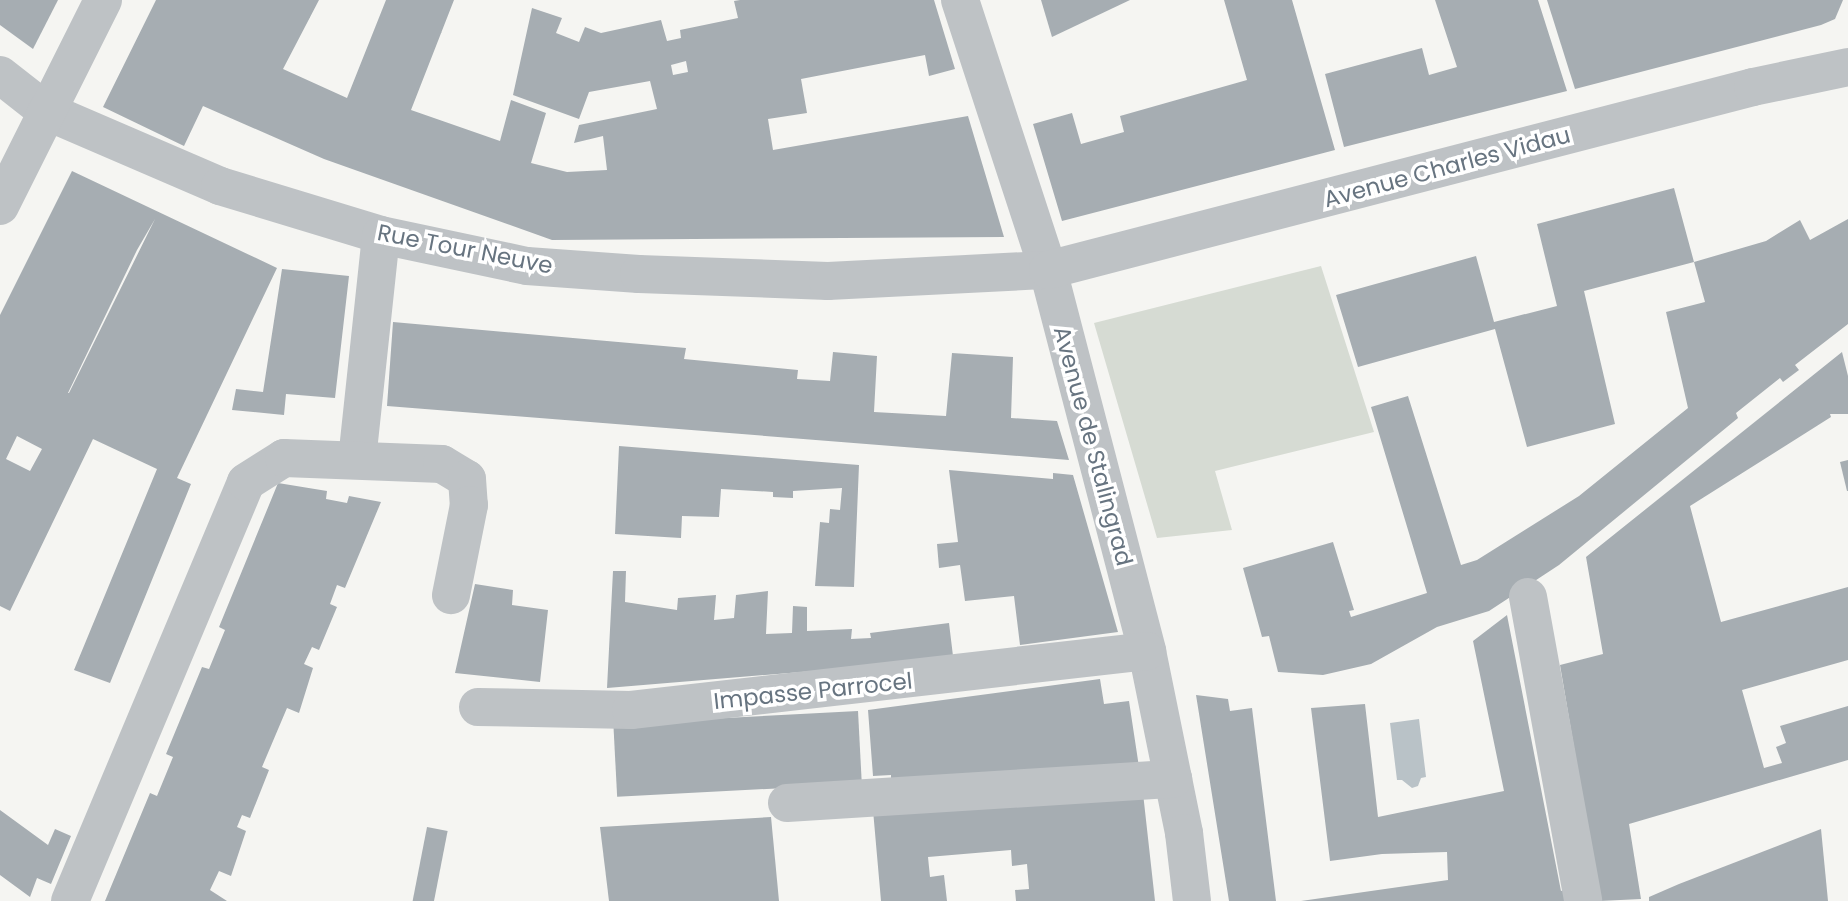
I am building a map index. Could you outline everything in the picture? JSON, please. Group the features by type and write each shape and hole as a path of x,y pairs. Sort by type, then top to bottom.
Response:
{"street":[{"path":"0,206 103,0"},
{"name":"Avenue de Stalingrad","path":"960,0 1048,270 1147,651 1184,833 1192,901"},
{"name":"Avenue Charles Vidau","path":"1048,270 1740,91 1848,67"},
{"name":"Rue Tour Neuve","path":"0,75 46,111 220,186 382,235 527,266 639,274 828,281 1048,270"},
{"path":"357,460 382,235"},
{"path":"70,901 246,482 284,458 442,464 467,479 469,505 451,595"},
{"path":"1528,597 1583,901"},
{"name":"Impasse Parrocel","path":"478,707 631,710 1147,651"},
{"path":"787,803 1173,779"}],"shaded area":[{"path":"1321,266 1374,432 1215,471 1232,530 1157,538 1094,323"},
{"path":"1419,719 1426,777 1421,778 1418,786 1412,788 1402,780 1397,780 1390,723"}],"building":[{"path":"0,0 58,0 33,49 0,25"},
{"path":"156,0 319,0 283,69 347,98 386,0 454,0 411,110 500,141 511,100 546,113 531,163 567,172 607,170 603,136 574,143 579,125 657,109 650,81 589,92 579,119 513,95 532,8 562,18 556,33 579,42 585,27 601,33 661,20 667,41 681,38 680,30 738,18 734,1 740,0 934,0 955,69 929,76 925,55 801,79 807,113 768,119 773,150 968,116 1004,237 552,240 324,159 203,106 184,146 103,107","holes":["686,61 688,72 673,75 671,65"]},
{"path":"1041,0 1130,0 1052,37"},
{"path":"1224,0 1292,0 1335,150 1062,221 1033,124 1072,113 1081,144 1124,132 1120,116 1247,80"},
{"path":"1435,0 1538,0 1567,91 1344,147 1325,74 1422,48 1429,75 1457,67"},
{"path":"1547,0 1843,0 1835,19 1821,25 1575,89"},
{"path":"72,171 277,268 177,478 191,484 110,683 74,670 157,469 93,439 10,611 0,606 0,315","holes":["155,219 69,393 68,393 137,250","17,436 42,449 30,471 6,459"]},
{"path":"1674,188 1694,262 1584,291 1615,424 1527,447 1495,329 1358,367 1336,295 1476,256 1494,322 1557,306 1537,224"},
{"path":"1848,219 1848,324 1795,365 1799,370 1783,382 1780,378 1736,413 1738,418 1559,565 1489,611 1437,627 1371,664 1323,675 1278,672 1269,636 1262,637 1243,568 1333,542 1354,610 1349,611 1351,617 1427,593 1371,407 1408,396 1461,565 1477,560 1579,496 1688,408 1666,312 1705,302 1694,262 1766,241 1800,220 1810,240"},
{"path":"282,269 349,276 335,398 286,394 284,415 232,410 236,389 263,392"},
{"path":"393,322 686,348 684,359 798,370 797,379 830,381 833,352 877,356 874,412 946,416 952,353 1013,357 1011,418 1057,421 1069,460 387,406"},
{"path":"1842,352 1848,376 1848,414 1830,414 1831,417 1690,506 1721,622 1848,587 1848,660 1742,690 1764,768 1782,763 1776,747 1786,743 1780,726 1848,706 1848,760 1629,824 1641,899 1600,901 1560,665 1603,654 1586,557"},
{"path":"619,446 859,465 854,587 815,586 820,522 829,523 830,509 840,510 842,488 793,491 793,498 773,497 773,492 721,489 719,517 682,516 681,538 615,534"},
{"path":"1848,460 1848,491 1847,491 1840,462"},
{"path":"949,470 1053,479 1053,473 1073,475 1118,632 1020,645 1014,596 965,601 960,565 939,568 937,544 958,542"},
{"path":"278,483 327,491 326,499 347,503 349,496 381,502 345,588 337,585 330,604 337,607 319,650 312,647 304,664 313,668 299,713 287,708 262,767 269,770 250,818 242,815 237,827 246,831 231,876 219,871 210,890 227,901 105,901 150,793 157,796 173,757 166,754 202,667 209,669 225,630 219,627"},
{"path":"613,571 626,571 625,602 677,610 678,598 716,595 714,620 734,618 736,595 768,591 766,634 792,633 793,606 807,607 807,631 852,629 851,639 871,638 870,633 949,623 953,656 850,668 607,688"},
{"path":"475,584 513,590 512,605 548,610 540,682 455,673"},
{"path":"1507,615 1561,891 1567,889 1567,901 1301,901 1448,880 1447,852 1382,854 1330,861 1311,708 1365,704 1378,817 1504,791 1473,641"},
{"path":"1100,679 1104,704 1129,701 1139,767 891,783 891,775 873,776 868,710"},
{"path":"1196,695 1228,699 1230,711 1252,708 1276,901 1229,901"},
{"path":"858,711 862,784 617,797 613,724"},
{"path":"1143,793 1155,901 1016,901 1015,890 1029,889 1027,864 1012,866 1011,850 928,857 930,877 944,875 947,901 881,901 873,810"},
{"path":"0,810 48,845 55,829 71,836 51,884 37,878 30,897 0,875"},
{"path":"771,817 779,901 609,901 600,827"},
{"path":"427,827 448,831 434,901 413,901"},
{"path":"1821,829 1828,901 1649,901 1649,897 1679,884"}]}
